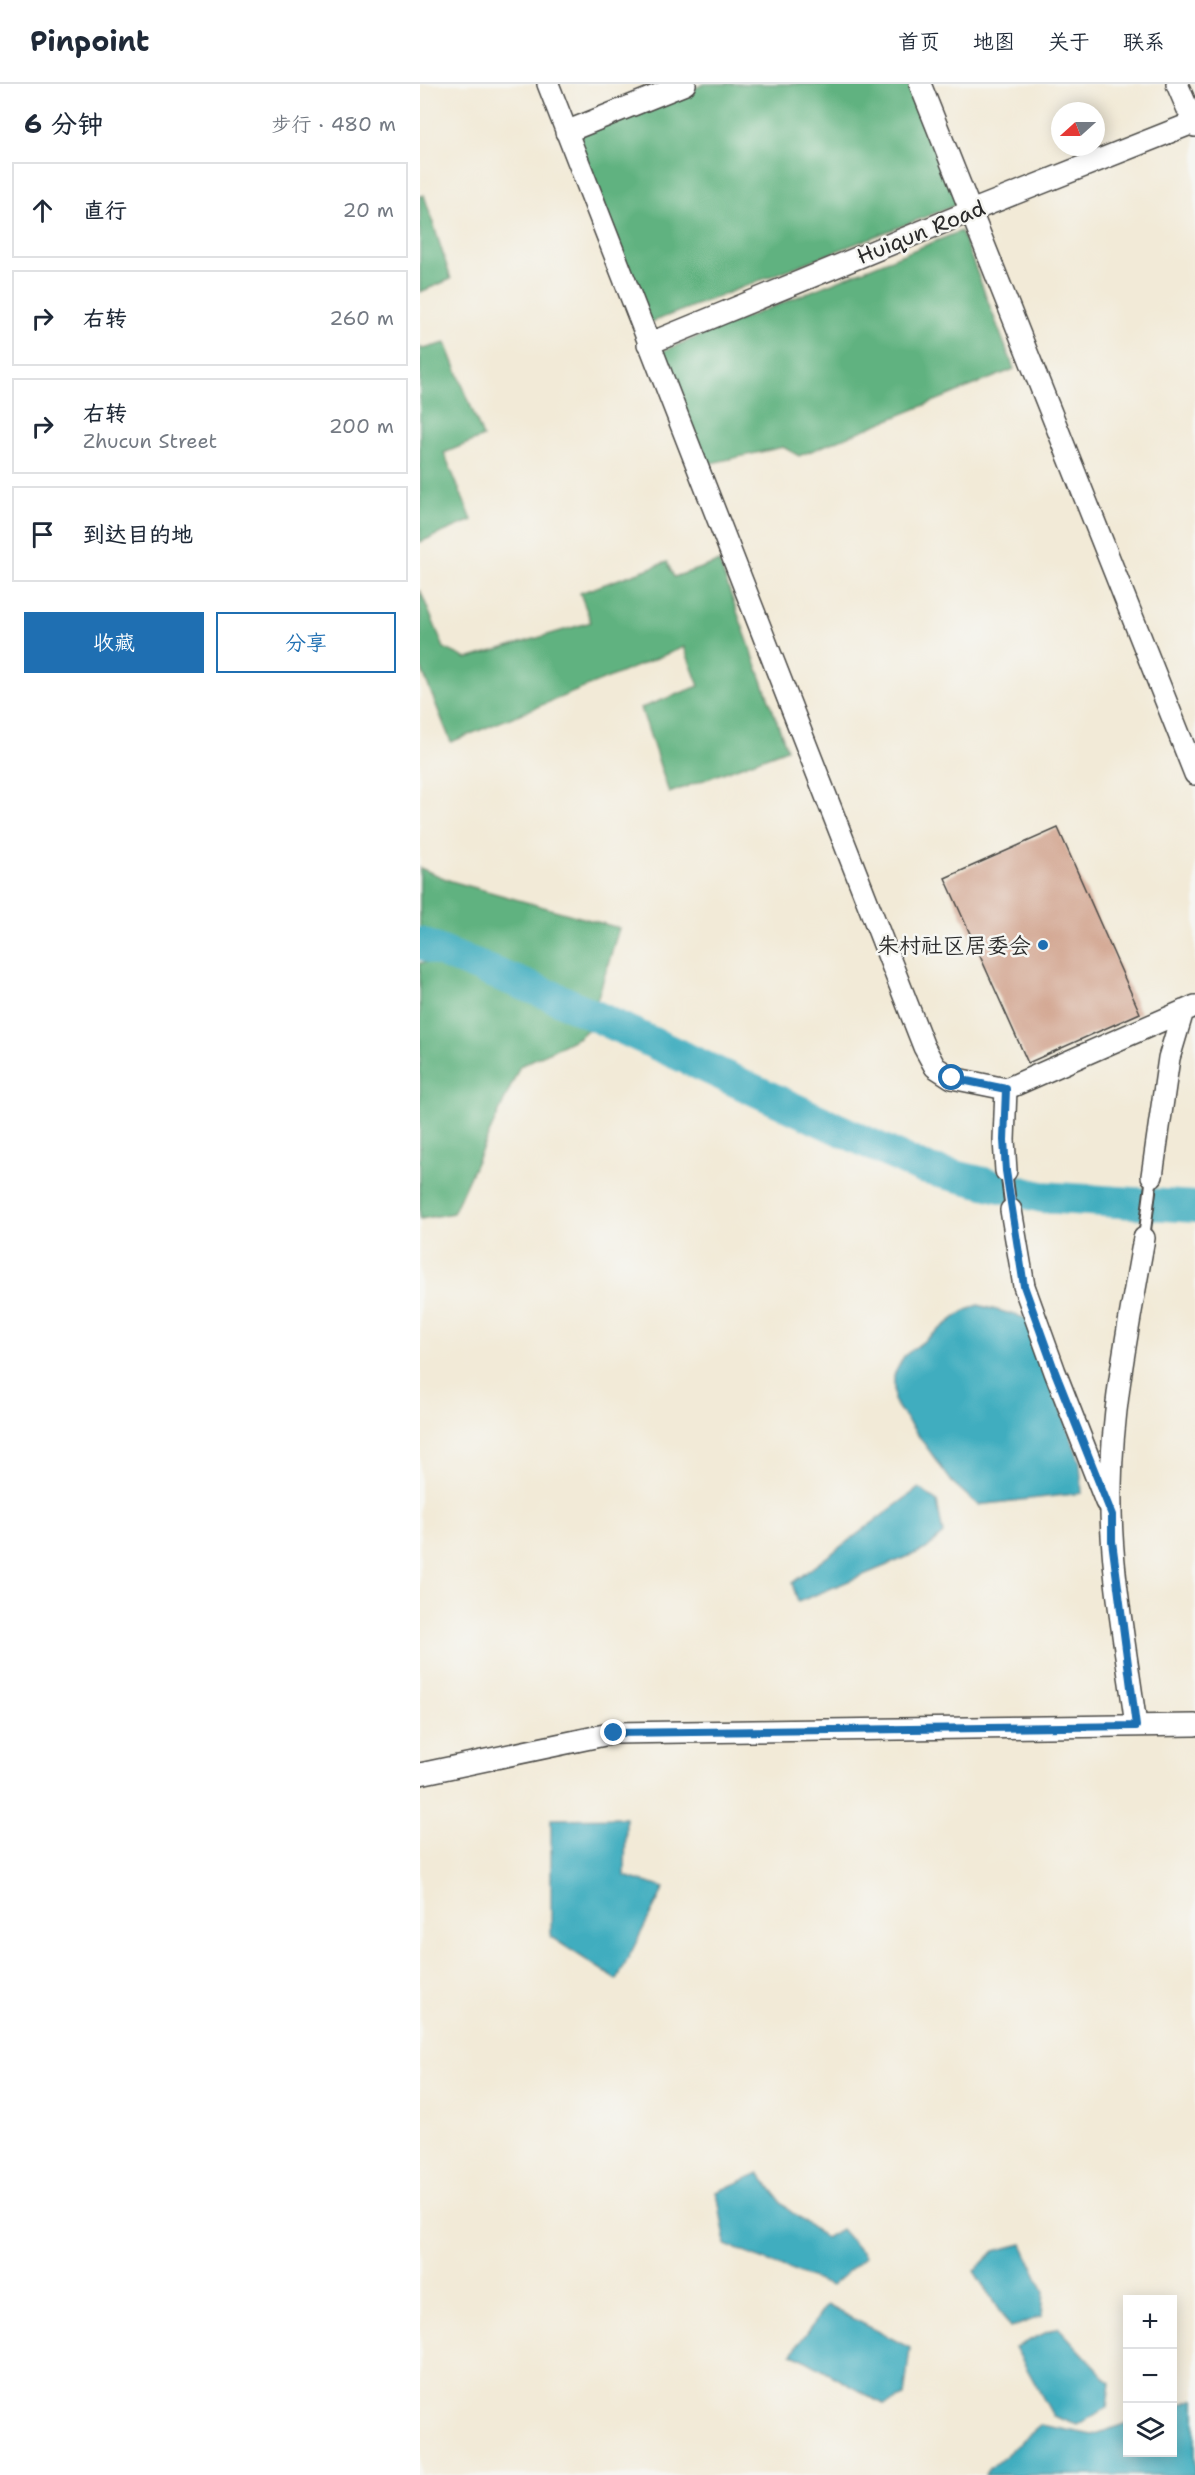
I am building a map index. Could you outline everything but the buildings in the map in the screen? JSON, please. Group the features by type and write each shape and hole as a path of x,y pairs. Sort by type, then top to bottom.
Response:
{"street":[{"path":"548,84 924,1047 935,1067 952,1078 1006,1089 1189,1009"},
{"path":"566,132 685,84"},
{"path":"920,84 1194,766"},
{"path":"1177,84 1195,123"},
{"name":"Huiqun Road","path":"648,344 971,211 1195,123"},
{"path":"1152,1176 1169,1058 1189,1009"},
{"path":"1006,1089 1004,1140 1006,1171"},
{"path":"1011,1210 1024,1286 1055,1372 1112,1515"},
{"path":"1136,1726 1112,1541 1113,1430 1144,1238"},
{"path":"420,1773 614,1733 1195,1725"}],"lane":[{"path":"1006,1171 1011,1210"},
{"path":"1144,1238 1152,1176"}],"green space":[{"path":"705,84 911,84 959,204 649,323 575,134"},
{"path":"424,195 451,279 420,292 420,196"},
{"path":"961,231 1014,369 799,456 783,447 703,465 660,352"},
{"path":"446,343 483,437 444,453 472,520 420,542 420,347 423,349"},
{"path":"667,562 674,577 719,562 787,749 669,793 641,708 699,686 684,647 451,742 420,665 420,590 444,648 467,659 591,622 580,593"},
{"path":"420,868 451,881 619,928 595,1007 420,937"},
{"path":"440,961 596,1022 579,1037 520,1066 453,1213 420,1219 420,963"}],"water":[{"path":"978,1305 1030,1319 1080,1463 1082,1493 978,1505 952,1482 894,1402 894,1375 904,1356 963,1312"},
{"path":"919,1488 937,1502 943,1534 926,1549 798,1602 792,1583"},
{"path":"626,1818 625,1876 664,1888 617,1980 551,1937 551,1819"},
{"path":"759,2173 786,2208 826,2238 841,2229 865,2257 831,2286 726,2245 717,2192"},
{"path":"1022,2244 1044,2292 1042,2316 1010,2328 974,2271 994,2251"},
{"path":"827,2305 910,2348 904,2397 885,2405 792,2353"},
{"path":"1058,2327 1110,2383 1107,2408 1077,2425 1053,2416 1015,2347"},
{"path":"1195,2399 1195,2475 985,2475 1041,2425 1093,2435 1123,2424 1123,2457 1177,2457 1177,2406"}],"waterway":[{"path":"420,943 552,996 922,1168 1042,1197 1195,1207"}],"place":[{"name":"朱村社区居委会","path":"1043,945"}],"route":[{"path":"614,1733 1136,1726 1112,1541 1112,1515 1055,1372 1024,1286 1017,1252 1006,1171 1004,1140 1006,1089 952,1078"}]}
